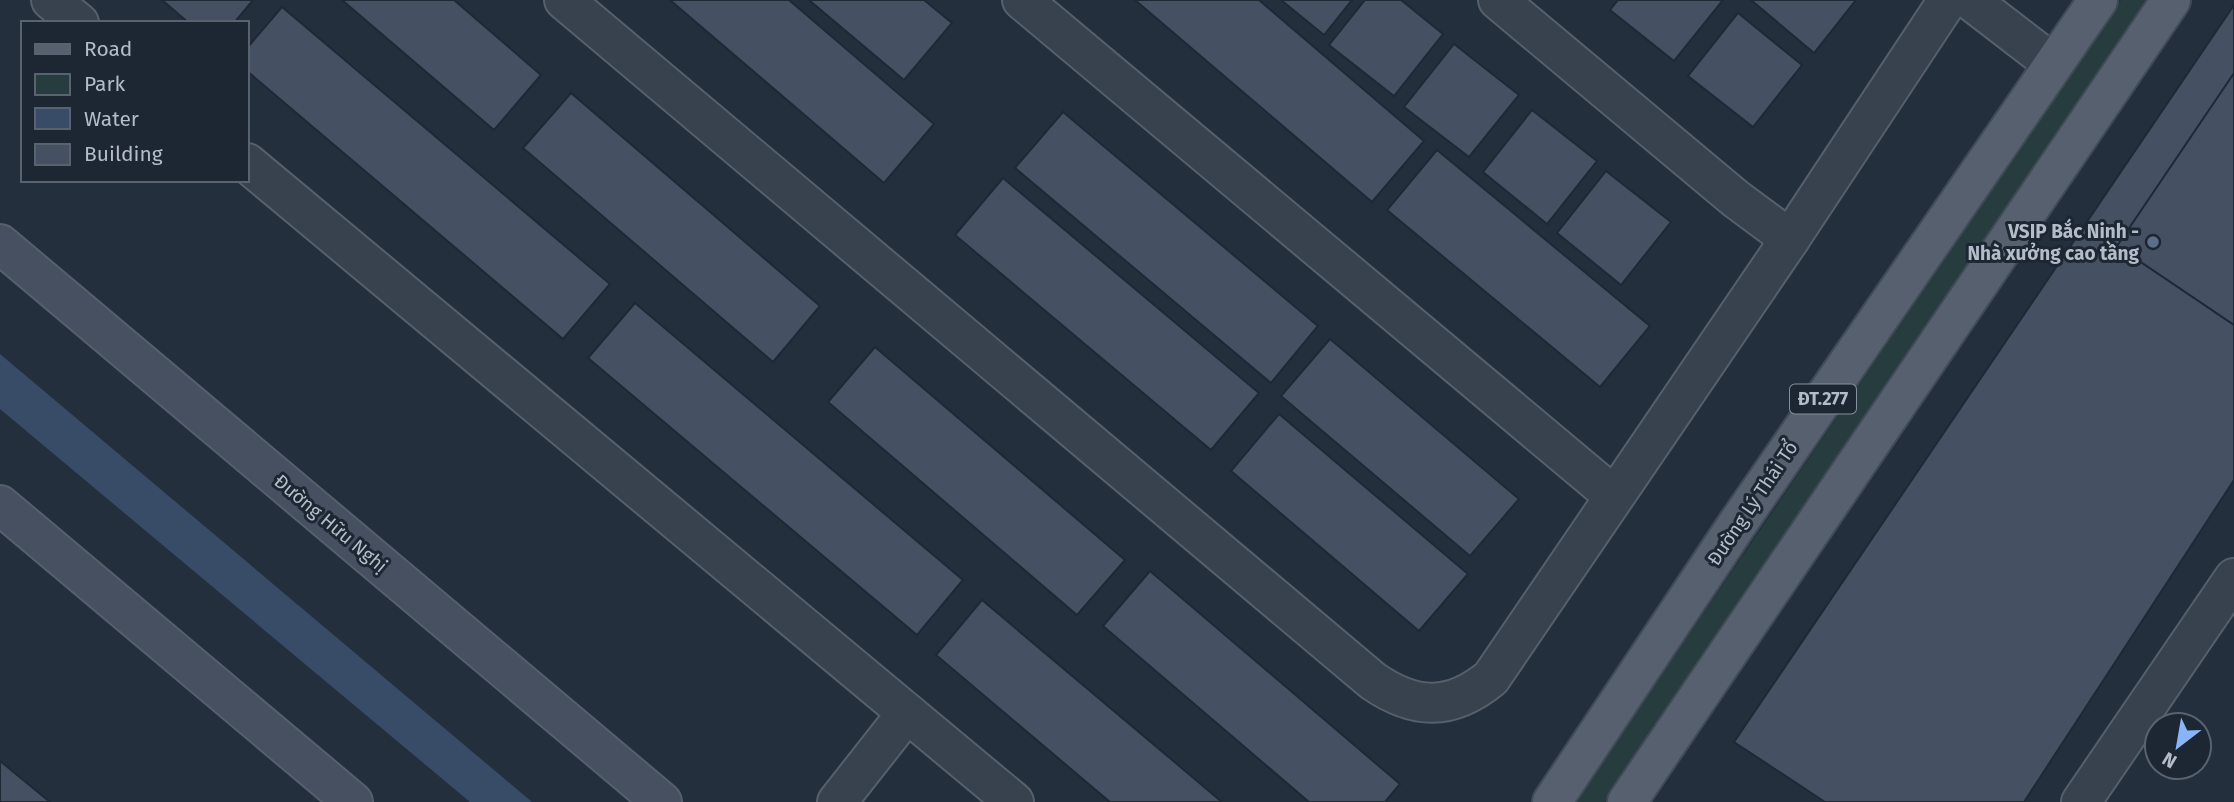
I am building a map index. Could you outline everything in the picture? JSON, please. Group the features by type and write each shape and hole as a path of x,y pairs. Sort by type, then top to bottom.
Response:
{"main road":[{"name":"Đường Lý Thái Tổ","path":"1552,802 1738,523 2098,0"},
{"name":"ĐT.277","path":"1627,802 2171,0"},
{"name":"Đường Hữu Nghị","path":"0,244 662,802"},
{"path":"0,505 353,802"}],"street":[{"path":"51,0 77,21"},
{"path":"564,0 1389,692 1431,703 1454,702 1475,691 1491,678 1790,239 1948,0"},
{"path":"1022,0 1614,496"},
{"path":"1498,0 1736,199 1790,239"},
{"path":"1970,0 2053,65"},
{"path":"248,164 1014,802"},
{"path":"2081,802 2234,578"},
{"path":"837,802 907,713"}],"green space":[{"path":"2121,0 2152,0 1605,802 1575,802"}],"water":[{"path":"0,354 532,802 470,802 0,409"}],"building":[{"path":"162,0 253,0 236,21 187,21"},
{"path":"342,0 454,0 541,75 494,130"},
{"path":"670,0 789,0 934,124 884,183"},
{"path":"809,0 924,0 952,23 904,80"},
{"path":"1135,0 1259,0 1424,141 1372,202"},
{"path":"1281,0 1352,0 1324,35"},
{"path":"1365,0 1401,0 1443,34 1394,96 1329,45"},
{"path":"1618,0 1723,0 1674,61 1610,10"},
{"path":"1751,0 1856,0 1814,53"},
{"name":"VSIP Bắc Ninh - Nhà xưởng cao tầng","path":"2234,5 2234,480 2024,802 1825,802 1734,742"},
{"path":"282,7 610,284 563,339 248,72 248,47"},
{"path":"1738,13 1802,65 1753,127 1688,76"},
{"path":"1454,44 1519,95 1469,157 1404,107"},
{"path":"2234,73 2234,325 2117,246"},
{"path":"571,93 820,306 773,362 523,148"},
{"path":"1532,110 1597,161 1547,224 1483,172"},
{"path":"1063,112 1318,326 1271,383 1015,168"},
{"path":"1437,150 1650,326 1600,387 1387,210"},
{"path":"1606,171 1671,222 1621,285 1557,233"},
{"path":"1003,178 1259,393 1211,450 955,235"},
{"path":"635,303 963,580 917,635 588,358"},
{"path":"1330,339 1519,499 1470,556 1281,396"},
{"path":"875,347 1125,560 1077,615 828,402"},
{"path":"1279,414 1468,574 1419,631 1231,471"},
{"path":"1150,571 1400,784 1385,802 1309,802 1103,626"},
{"path":"982,600 1222,802 1110,802 936,655"},
{"path":"0,761 50,802 0,802"}],"place":[{"name":"VSIP Bắc Ninh - Nhà xưởng cao tầng","path":"2153,242"}]}
